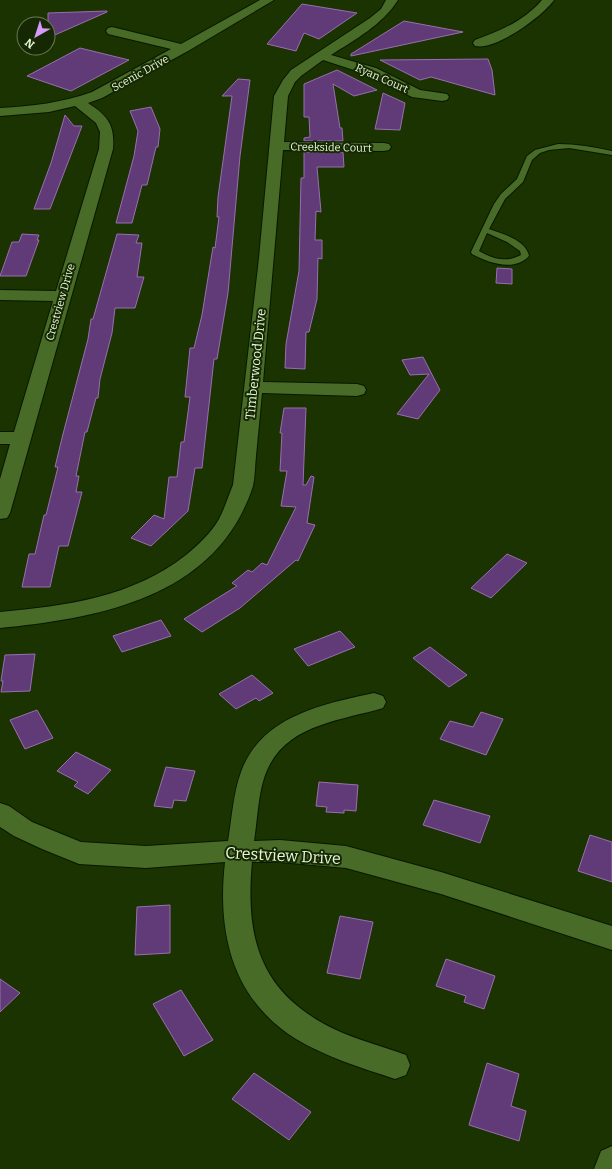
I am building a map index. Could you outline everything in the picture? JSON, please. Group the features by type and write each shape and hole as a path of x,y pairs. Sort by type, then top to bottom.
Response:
{"street":[{"name":"Scenic Drive","path":"0,112 44,109 79,103 118,85 268,0"},
{"name":"Timberwood Drive","path":"0,620 64,613 110,603 139,592 176,573 209,547 232,517 243,485 252,387 267,258 280,105 284,88 296,73 374,21 385,11 392,0"},
{"path":"479,43 509,32 524,24 540,11 548,0"},
{"path":"112,31 184,48"},
{"name":"Ryan Court","path":"322,56 371,71 417,94 442,97"},
{"name":"Crestview Drive","path":"0,513 106,149 108,135 107,129 100,118 79,103"},
{"name":"Creekside Court","path":"277,146 384,147"},
{"path":"0,295 62,296"},
{"path":"252,387 357,390"},
{"path":"0,438 22,438"},
{"path":"374,702 338,711 292,728 276,739 264,752 250,783 238,852 236,893 239,932 244,952 265,992 280,1009 300,1024 344,1048 395,1065"},
{"name":"Crestview Drive","path":"0,813 23,829 79,853 146,857 208,852 280,851 346,857 441,883 612,938"},
{"path":"610,1169 612,1162"}],"lane":[{"path":"486,230 520,246 524,250 525,256 518,261 508,264 486,259 474,252 502,198 519,181 530,158 537,153 568,145 612,153"}],"building":[{"path":"302,4 357,13 319,39 304,33 296,51 267,44"},
{"path":"107,11 56,34 56,16 48,16 48,13"},
{"path":"404,21 463,32 351,56 351,54"},
{"path":"80,48 129,60 71,91 27,76"},
{"path":"488,59 492,70 495,95 431,77 420,80 380,60"},
{"path":"337,70 377,90 354,96 333,84 340,128 342,128 343,141 304,141 304,138 310,137 309,117 304,117 304,84"},
{"path":"238,79 250,80 240,156 228,293 217,359 214,359 202,468 195,468 188,511 151,546 131,538 154,515 164,519 169,477 177,477 181,442 184,442 190,397 185,397 190,348 194,348 202,315 213,247 215,248 219,217 217,217 218,197 232,96 222,96"},
{"path":"383,93 405,103 400,130 375,129"},
{"path":"151,107 160,129 158,147 156,147 147,185 142,185 132,223 116,223 134,156 138,131 130,111"},
{"path":"65,115 74,126 82,126 50,209 34,209 51,163"},
{"path":"304,152 343,152 344,167 317,167 321,212 316,211 315,240 322,240 322,259 318,258 317,299 309,332 306,332 305,369 285,368 286,344 299,271 301,178 304,178"},
{"path":"22,234 39,235 37,240 39,240 26,276 0,276 12,242 19,242"},
{"path":"117,234 139,235 136,243 142,243 137,277 144,277 135,308 115,308 112,333 100,379 98,398 96,398 87,432 85,432 76,476 79,476 76,492 82,492 68,546 59,546 50,587 22,587 29,554 35,554 44,515 46,515 58,467 55,467 88,339 91,319 93,319"},
{"path":"497,268 512,269 512,284 496,283"},
{"path":"423,357 440,390 418,419 397,414 429,374 410,375 402,360"},
{"path":"284,408 306,408 303,485 306,485 311,476 314,477 307,523 315,525 298,561 296,560 240,608 202,632 184,619 237,586 232,583 248,570 252,572 262,563 267,565 296,507 281,506 287,471 280,471 282,433 280,433"},
{"path":"507,554 527,563 491,598 471,588"},
{"path":"161,620 171,636 122,652 113,636"},
{"path":"340,631 355,647 308,666 294,649"},
{"path":"430,647 467,675 449,687 413,658"},
{"path":"35,654 30,691 1,692 5,655"},
{"path":"252,675 273,693 259,701 256,698 236,709 219,694"},
{"path":"37,710 53,738 25,749 10,720"},
{"path":"481,712 503,719 486,755 440,739 450,721 473,727"},
{"path":"76,752 111,770 88,794 74,786 78,782 57,771"},
{"path":"166,767 195,771 186,801 174,800 172,808 154,806"},
{"path":"319,782 358,785 356,811 344,810 344,813 326,812 327,807 316,806"},
{"path":"434,800 490,816 480,843 423,825"},
{"path":"590,835 612,842 612,882 578,871"},
{"path":"170,905 170,953 135,955 137,907"},
{"path":"340,916 373,922 360,979 327,973"},
{"path":"446,959 495,976 484,1009 464,1002 466,996 436,986"},
{"path":"0,979 20,993 0,1012"},
{"path":"181,990 213,1040 184,1056 153,1004"},
{"path":"487,1063 519,1074 511,1106 526,1111 519,1141 469,1125"},
{"path":"254,1073 311,1112 289,1140 232,1099"}]}
